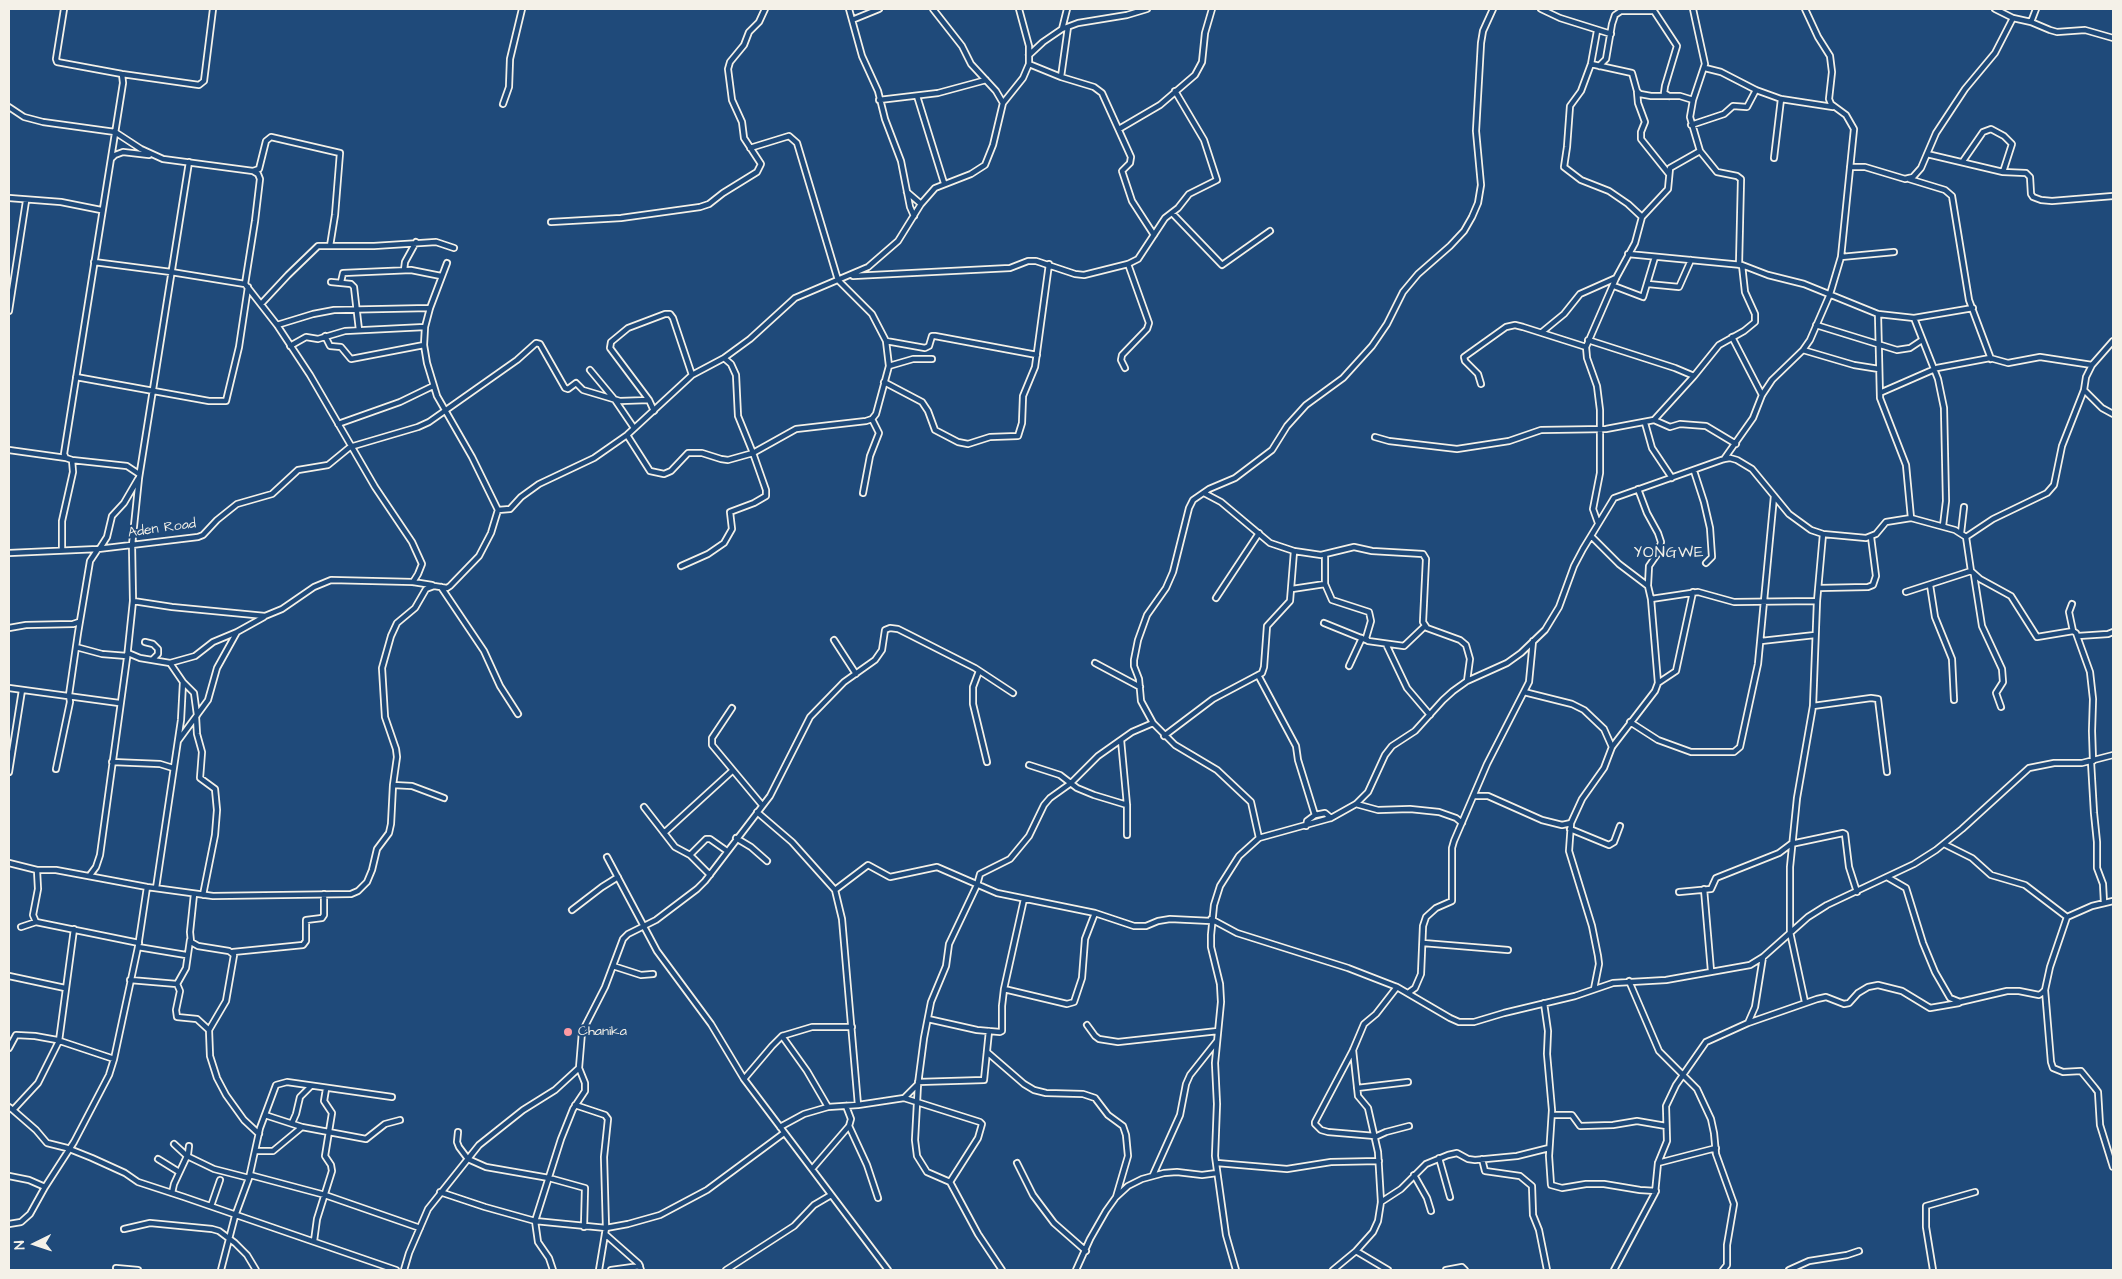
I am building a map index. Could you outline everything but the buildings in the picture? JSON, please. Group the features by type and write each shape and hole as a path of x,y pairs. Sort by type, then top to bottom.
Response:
{"street":[{"path":"64,9 56,59 58,62 122,74 202,84 213,9 207,9"},
{"path":"503,104 509,87 510,59 522,9"},
{"path":"551,222 621,218 691,209 709,204 757,172 761,164 744,138 742,122 732,100 729,65 744,45 750,32 759,22 765,9"},
{"path":"849,9 862,56 878,91 879,100 901,161 910,207 914,216"},
{"path":"852,20 879,9"},
{"path":"933,9 962,46 971,64 996,91 1003,103"},
{"path":"498,510 510,509 521,497 539,484 594,458 627,435 692,375 724,358 750,339 795,298 849,276 881,258 898,241 921,204 934,188 979,170 988,161 1003,103 1022,78 1029,64 1026,33 1019,9"},
{"path":"1062,29 1067,9"},
{"path":"1029,55 1043,42 1062,29 1078,23 1127,15 1147,9"},
{"path":"1119,129 1160,105 1174,91 1193,78 1202,62 1205,33 1212,9"},
{"path":"1260,838 1251,802 1217,770 1180,748 1164,736 1153,724 1141,701 1134,660 1138,640 1147,615 1166,588 1173,572 1189,508 1198,496 1235,478 1272,450 1287,426 1306,405 1343,378 1372,346 1412,280 1464,231 1478,202 1481,185 1476,130 1480,43 1493,9"},
{"path":"1540,9 1597,31 1611,34"},
{"path":"1805,9 1810,22 1830,56 1832,72 1829,99 1833,107"},
{"path":"1995,9 2013,18 2031,22 2057,32 2085,30 2113,38"},
{"path":"2031,22 2036,9"},
{"path":"1599,66 1606,59 1612,24 1617,13 1651,10 1655,12 1677,46 1665,86 1664,93 1669,96"},
{"path":"1375,437 1457,448 1509,441 1541,430 1600,430 1645,423 1654,420 1694,376 1718,345 1749,328 1756,320 1754,310 1744,292 1740,265 1741,179 1737,176 1717,172 1700,150 1691,125 1690,117 1693,100 1705,68 1694,10"},
{"path":"1909,179 1917,174 1939,128 1965,88 1995,53 2013,18"},
{"path":"1061,77 1068,27"},
{"path":"1597,31 1590,64 1581,92 1570,106 1564,167 1581,180 1609,191 1628,204 1642,217"},
{"path":"1029,64 1098,89 1131,157 1130,163 1122,169 1132,202 1154,235"},
{"path":"1590,64 1632,73 1638,103 1645,122 1641,132 1641,139 1669,174"},
{"path":"1705,68 1721,72 1756,90 1782,100 1833,107 1846,115 1854,129 1841,257 1830,294 1810,340 1803,350 1782,370 1762,396 1753,418 1724,459"},
{"path":"66,458 64,454 101,210 123,83 122,74"},
{"path":"879,100 938,93 986,80"},
{"path":"1691,125 1724,114 1732,106 1747,107 1756,90"},
{"path":"849,276 1010,268 1028,261 1049,264 1080,275 1128,264 1138,259 1165,218 1189,194 1216,182 1217,177 1204,140 1174,91"},
{"path":"1637,92 1651,96 1680,96 1693,100"},
{"path":"916,96 944,183"},
{"path":"1774,158 1782,100"},
{"path":"9,107 24,117 42,122 115,132 141,149 164,159 253,171 258,174 260,179 239,347 227,399 222,402 209,401 76,378"},
{"path":"1963,161 1984,132 1991,129 2004,136 2012,144 2003,172"},
{"path":"627,435 650,471 659,474 671,471 688,453 702,453 721,460 728,460 753,453 796,430 872,419 876,414 889,366 886,340 872,314 838,280 795,140 789,136 750,148"},
{"path":"253,171 259,169 266,141 271,137 340,153 335,215 330,246"},
{"path":"1598,523 1592,509 1600,479 1600,430 1597,386 1587,358 1586,347 1616,278 1635,243 1642,217 1659,197 1667,192 1669,174 1674,165 1700,150"},
{"path":"111,159 123,152 155,155"},
{"path":"1927,154 2003,172 2026,173 2029,175 2030,194 2041,200 2052,201 2113,196"},
{"path":"90,876 96,867 100,855 133,601 132,545 139,476 189,162"},
{"path":"1850,166 1865,167 1909,179 1945,190 1952,196 1967,288 1991,359"},
{"path":"907,192 921,204"},
{"path":"9,198 26,201 61,202 101,210"},
{"path":"9,311 26,201"},
{"path":"1172,213 1222,266 1270,232"},
{"path":"404,270 405,262 416,242"},
{"path":"261,304 318,246 374,246 436,242 448,244 454,248"},
{"path":"1841,257 1894,252"},
{"path":"1628,254 1740,265 1768,275 1804,284 1878,314 1914,318 1973,308"},
{"path":"1614,286 1641,298 1645,295 1655,257"},
{"path":"1648,284 1679,287 1691,260"},
{"path":"94,262 171,272 246,286 276,325 319,389 350,447 421,558 421,569 412,582"},
{"path":"76,647 102,654 127,654 170,663 195,656 213,642 282,609 314,586 332,580 412,582 440,588 450,586 479,556 491,533 498,510 472,457 445,411 433,386 424,345 425,327 430,308 446,263"},
{"path":"884,382 922,402 928,411 935,430 958,442 968,444 990,437 1018,436 1022,428 1023,396 1032,379 1037,355 1049,264"},
{"path":"1124,368 1121,360 1122,355 1147,330 1149,323 1128,264"},
{"path":"341,282 343,273 418,270 441,276"},
{"path":"1542,332 1564,314 1580,294 1616,278"},
{"path":"331,282 351,284 354,287 359,330"},
{"path":"276,325 321,312 357,309 430,308"},
{"path":"654,411 649,400 610,348 611,342 628,328 665,314 670,314 692,375"},
{"path":"1878,314 1881,400 1906,465 1911,518"},
{"path":"1914,318 1938,378 1943,400 1946,443 1946,501 1943,526"},
{"path":"1481,384 1478,374 1464,360 1466,356 1506,327 1515,325 1586,347"},
{"path":"1816,325 1892,349 1903,349 1922,340"},
{"path":"290,346 306,337 318,339 345,331 425,327"},
{"path":"325,336 330,346 341,347 351,359 424,345"},
{"path":"886,340 925,348 928,346 932,336 935,336 1037,355"},
{"path":"1732,336 1762,396"},
{"path":"1588,340 1694,376"},
{"path":"1966,537 1993,519 2047,493 2054,486 2062,446 2084,390 2086,377 2092,365 2113,341"},
{"path":"350,447 418,428 517,360 538,342 565,388 576,383 583,390 615,400 624,402 649,400"},
{"path":"1803,350 1854,365 1879,369"},
{"path":"680,566 708,554 724,543 732,532 730,512 754,503 766,496 766,490 738,416 736,375 731,364 724,358"},
{"path":"1882,392 1934,370 1962,362 1991,359 2008,363 2040,358 2092,365"},
{"path":"889,366 913,359 932,359"},
{"path":"590,370 615,400 634,428"},
{"path":"338,424 400,402 433,386"},
{"path":"2084,390 2102,408 2113,414"},
{"path":"863,493 870,456 879,433 872,419"},
{"path":"1654,420 1670,426 1680,424 1706,426 1736,444"},
{"path":"1645,423 1652,448 1672,478"},
{"name":"Aden Road","path":"9,553 87,548 99,549 198,537 204,535 216,520 237,504 272,494 298,470 330,464 350,447"},
{"path":"9,450 72,460 122,465 133,469 139,476"},
{"path":"1236,1270 1226,1235 1217,1173 1215,1063 1221,1002 1220,984 1211,947 1211,920 1220,886 1239,856 1260,838 1331,818 1356,804 1368,792 1392,746 1415,731 1442,700 1467,681 1507,663 1533,642 1545,630 1556,612 1566,592 1574,566 1614,498 1724,459 1737,460 1746,464 1789,514 1811,530 1823,534 1861,538 1871,537 1886,522 1911,518 1943,526 1961,533 1966,537 1982,626 2002,669 2003,682 1996,693 2001,707"},
{"path":"62,550 62,521 73,472 72,460"},
{"path":"1694,471 1710,528 1712,557 1706,563"},
{"path":"90,561 105,541 112,516 124,503 139,476"},
{"path":"1594,988 1599,964 1598,956 1592,926 1569,851 1570,829 1582,799 1604,768 1612,746 1655,691 1658,683 1651,599 1648,586 1649,566 1658,553 1661,542 1638,490"},
{"path":"1204,493 1221,502 1270,543 1294,551 1316,555 1354,547 1372,551 1423,554 1426,559 1422,616 1425,626"},
{"path":"1630,722 1658,740 1678,749 1702,753 1736,752 1741,742 1758,664 1768,543 1774,496"},
{"path":"1961,533 1964,507"},
{"path":"1216,598 1259,533"},
{"path":"1805,1002 1790,932 1791,844 1813,706 1815,635 1823,534"},
{"path":"1591,536 1619,564 1648,586"},
{"path":"1819,588 1868,587 1873,585 1876,576 1871,537"},
{"path":"56,769 70,702 69,695 79,622 90,561 90,552 87,548"},
{"path":"1164,736 1213,699 1264,670 1267,626 1289,604 1292,589 1294,551"},
{"path":"1325,554 1325,584 1332,600 1370,613 1371,621 1364,639 1349,666"},
{"path":"1906,592 1972,573 2011,596 2037,637 2073,631"},
{"path":"1292,589 1325,584"},
{"path":"1930,585 1936,617 1953,664 1954,700"},
{"path":"10,865 202,895 351,894 358,892 367,882 377,849 388,833 391,824 397,757 385,717 382,668 397,623 415,608 426,589 434,586"},
{"path":"440,588 484,651 500,686 518,714"},
{"path":"133,592 142,603"},
{"path":"1658,683 1676,671 1693,592"},
{"path":"1651,599 1704,592 1734,602 1817,601"},
{"path":"133,601 265,616"},
{"path":"2072,604 2069,612 2073,631 2078,636 2088,664 2093,699 2092,761 2094,813 2097,868 2102,884 2104,903"},
{"path":"9,628 26,625 73,624 79,622"},
{"path":"1324,623 1364,639 1404,646 1425,626"},
{"path":"1425,626 1460,640 1466,645 1470,659 1467,681"},
{"path":"553,1270 549,1258 538,1242 535,1221 560,1139 575,1105 585,1091 580,1068 580,1036 605,987 622,940 628,934 656,920 682,902 710,875 736,838 770,796 792,756 810,717 832,694 875,660 879,655 885,630 890,628 910,635 980,671 1013,693"},
{"path":"176,743 208,700 217,668 237,632"},
{"path":"2078,636 2113,632"},
{"path":"1761,641 1815,635"},
{"path":"834,640 856,674"},
{"path":"146,642 153,644 158,649 158,654 153,659"},
{"path":"1408,994 1419,981 1423,967 1423,926 1426,917 1436,908 1452,901 1452,848 1488,764 1529,682 1533,642"},
{"path":"1386,644 1407,688 1430,715"},
{"path":"170,663 183,682 194,693 197,734 202,752 200,778 215,789 217,810 214,835 202,895"},
{"path":"1095,663 1140,687"},
{"path":"980,671 973,687 973,704 987,762"},
{"path":"1258,675 1292,735 1315,815"},
{"path":"156,888 176,743 182,715 183,682"},
{"path":"9,688 120,703"},
{"path":"9,772 22,690"},
{"path":"1524,692 1572,704 1584,710 1604,730 1612,746"},
{"path":"1813,706 1871,698 1878,699 1887,772"},
{"path":"732,708 711,741 732,771 762,805"},
{"path":"1002,1270 978,1234 950,1182 927,1172 917,1156 915,1140 918,1083 931,1002 946,966 949,944 977,885 980,874 1014,855 1029,836 1044,805 1050,798 1071,783 1098,756 1132,732 1153,724"},
{"path":"1121,740 1127,806 1126,835"},
{"path":"835,890 868,865 890,877 937,867 998,893 1140,926 1170,919 1211,920 1238,933 1348,968 1397,987 1450,1018 1468,1022 1575,996 1594,988 1629,981 1666,980 1745,966 1763,957 1808,917 1827,905 1914,864 1944,844 2029,768 2054,763 2092,761 2113,755"},
{"path":"112,762 160,764 173,768"},
{"path":"1029,766 1060,775 1094,796 1127,806"},
{"path":"664,833 732,771"},
{"path":"393,785 412,786 444,798"},
{"path":"1474,796 1488,796 1542,820 1562,825 1571,823"},
{"path":"1356,804 1378,810 1410,809 1439,812 1456,818 1462,823"},
{"path":"644,807 674,846 690,855 710,875"},
{"path":"757,812 792,842 835,890 842,919 858,1105"},
{"path":"1306,826 1307,821 1315,815 1325,813 1331,818"},
{"path":"1570,829 1608,845 1614,842 1620,826"},
{"path":"1679,892 1712,888 1717,878 1779,853 1791,844 1845,834 1849,867 1857,892"},
{"path":"736,838 751,847 767,861"},
{"path":"690,855 706,839 710,839 727,851"},
{"path":"1944,844 1972,858 1991,875 2025,885 2067,917"},
{"path":"607,857 656,952 711,1024 744,1079 888,1270"},
{"path":"36,922 33,915 38,889 37,870"},
{"path":"1887,877 1906,888 1923,943 1935,972 1950,998 1960,1002"},
{"path":"572,910 602,887 618,878"},
{"path":"9,1224 18,1224 26,1219 70,1150 101,1093 114,1059 138,945 147,887"},
{"path":"1704,890 1711,971"},
{"path":"177,984 186,968 194,894"},
{"path":"190,940 198,946 233,952 303,945 306,941 306,920 322,918 324,915 324,894"},
{"path":"928,1019 989,1031 1000,1032 1002,1030 1004,988 1024,899"},
{"path":"2067,917 2113,901"},
{"path":"1004,988 1066,1004 1074,1002 1082,978 1085,939 1094,914"},
{"path":"2067,917 2050,967 2045,990 2051,1062 2053,1068 2063,1072 2081,1071 2098,1092 2100,1125 2113,1167"},
{"path":"21,927 36,922 186,955"},
{"path":"74,929 58,1041 43,1077 11,1108 36,1130 47,1143 70,1150 125,1173 138,1182 396,1270"},
{"path":"1423,943 1508,950"},
{"path":"233,952 234,960 226,1001 209,1030 210,1056 220,1086 244,1120 259,1134"},
{"path":"1748,1023 1755,1008 1763,957"},
{"path":"613,966 641,975 653,974"},
{"path":"9,976 65,988"},
{"path":"130,980 177,984"},
{"path":"1629,981 1659,1050 1696,1089 1703,1100 1710,1119 1716,1154 1734,1207 1727,1245 1727,1265 1723,1270"},
{"path":"177,984 180,991 176,1010 177,1017 197,1019 209,1030"},
{"path":"1614,1270 1641,1217 1653,1200 1656,1191 1658,1163 1667,1141 1666,1106 1676,1085 1706,1042 1748,1023 1805,1002 1826,997 1844,1004 1849,1003 1858,993 1878,985 1902,991 1930,1008 2007,991 2019,990 2039,995 2045,990"},
{"path":"1397,987 1376,1014 1364,1024 1353,1050 1316,1118 1315,1124 1328,1132 1375,1136 1409,1126"},
{"path":"1544,1003 1548,1031 1547,1054 1552,1114 1549,1148 1550,1179 1553,1187 1568,1188 1586,1184 1604,1184 1656,1191"},
{"path":"1087,1024 1099,1039 1118,1042 1218,1031"},
{"path":"744,1079 782,1036 812,1027 852,1027"},
{"path":"904,1098 918,1083 983,1080 989,1031"},
{"path":"9,1034 58,1041 114,1059"},
{"path":"9,1048 16,1035"},
{"path":"782,1036 807,1071 828,1106"},
{"path":"1153,1175 1180,1115 1186,1084 1190,1075 1217,1041"},
{"path":"1333,1270 1356,1251 1376,1226 1381,1202 1379,1162 1375,1136 1368,1108 1359,1097 1353,1050"},
{"path":"987,1052 1016,1078 1034,1090 1046,1093 1083,1094 1094,1098 1108,1115 1123,1126 1128,1156 1116,1197 1090,1239 1076,1270"},
{"path":"404,1270 428,1209 486,1138 555,1090 580,1068"},
{"path":"221,1270 235,1216 250,1176 259,1134 276,1085 287,1082 392,1097"},
{"path":"1357,1088 1408,1082"},
{"path":"292,1124 300,1097 311,1086"},
{"path":"314,1241 317,1219 332,1171 331,1165 325,1156 332,1113 324,1102 326,1089"},
{"path":"780,1128 804,1114 828,1106 858,1105 904,1098 917,1101 982,1124 978,1138 950,1182"},
{"path":"575,1105 605,1116 608,1119 604,1157 606,1228 599,1270"},
{"path":"812,1169 849,1126 850,1119 846,1106"},
{"path":"1552,1114 1572,1115 1580,1126 1613,1125 1636,1121 1666,1126"},
{"path":"266,1115 302,1127 366,1139 385,1124 400,1120"},
{"path":"849,1126 868,1165 878,1198"},
{"path":"255,1151 270,1152 275,1150 302,1127"},
{"path":"458,1132 459,1147 468,1159 500,1171 549,1178 585,1188 584,1227"},
{"path":"440,1192 535,1221 606,1228 660,1215 689,1200 733,1172 784,1133"},
{"path":"174,1144 187,1156 214,1169 324,1194 420,1228"},
{"path":"172,1193 187,1156 189,1146"},
{"path":"1381,1202 1401,1189 1426,1164 1438,1158 1457,1153 1468,1159 1517,1156 1549,1148"},
{"path":"1658,1163 1716,1148"},
{"path":"1438,1158 1450,1197"},
{"path":"158,1159 179,1172"},
{"path":"1482,1159 1485,1171 1520,1176 1532,1186 1533,1215 1539,1230 1547,1270"},
{"path":"1217,1163 1287,1169 1339,1162 1379,1162"},
{"path":"1017,1163 1033,1195 1054,1223 1086,1251"},
{"path":"1116,1197 1128,1186 1153,1175 1172,1172 1202,1175 1217,1173"},
{"path":"1414,1175 1427,1198 1431,1211"},
{"path":"9,1176 29,1180 45,1187"},
{"path":"210,1206 220,1180"},
{"path":"1933,1270 1926,1227 1926,1206 1974,1192"},
{"path":"726,1270 794,1226 814,1205 831,1195"},
{"path":"124,1229 150,1223 212,1229 229,1238 247,1255 256,1270"},
{"path":"605,1234 641,1268"},
{"path":"1790,1270 1809,1261 1847,1255 1859,1250"},
{"path":"1356,1251 1388,1270"},
{"path":"1446,1270 1462,1267 1465,1270"},
{"path":"116,1268 138,1270"},
{"path":"612,1270 641,1268"}],"place":[{"name":"Chanika","path":"568,1032"}],"district":[{"name":"YONGWE","path":"1669,554"}]}
